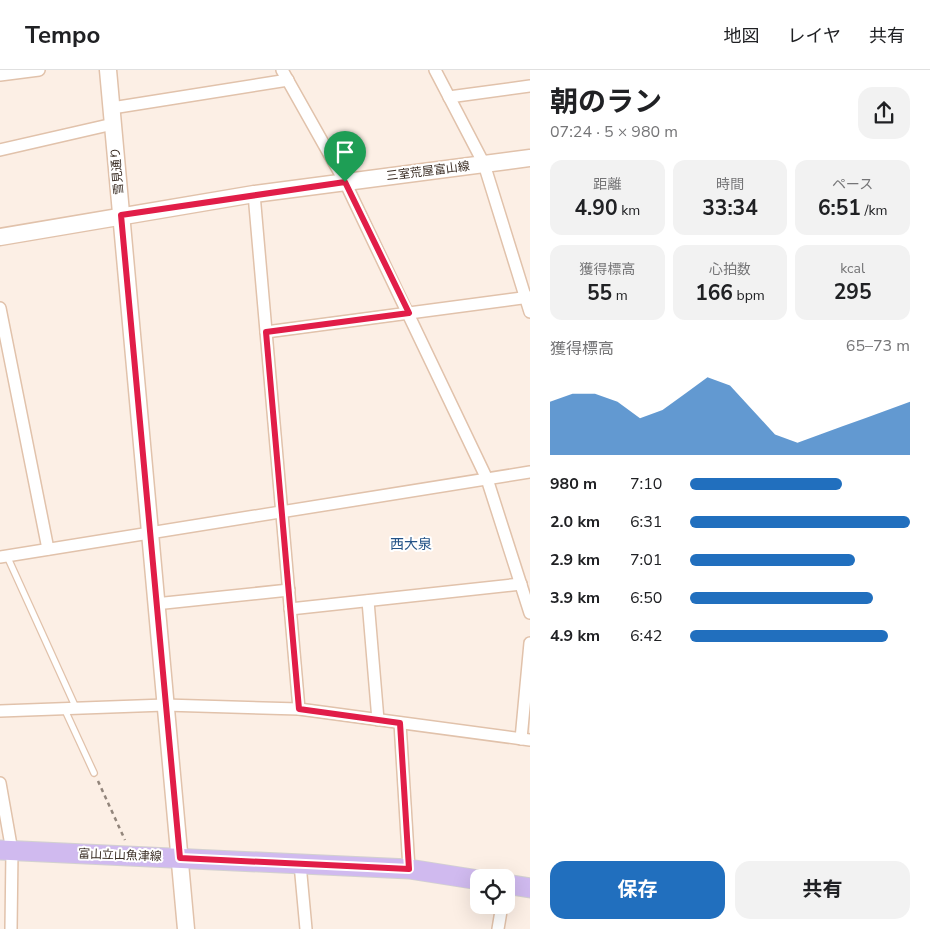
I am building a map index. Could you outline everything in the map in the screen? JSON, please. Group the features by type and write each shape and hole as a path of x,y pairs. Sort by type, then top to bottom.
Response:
{"main road":[{"name":"富山立山魚津線","path":"6,851 409,869 470,879"},
{"path":"515,886 530,888"}],"street":[{"path":"0,74 39,70"},
{"name":"雪見通り","path":"108,70 186,929"},
{"path":"435,70 484,164 528,297 530,312"},
{"path":"0,150 112,116 285,75 345,182 487,479 530,613"},
{"path":"449,97 530,86"},
{"name":"三室荒屋富山線","path":"0,237 254,194 530,158"},
{"path":"254,194 299,709"},
{"path":"266,332 528,297"},
{"path":"0,308 48,549"},
{"path":"4,557 149,532 530,472"},
{"path":"290,609 521,584"},
{"path":"155,604 288,590"},
{"path":"368,600 378,720"},
{"path":"0,710 165,704 299,709 526,740 530,643"},
{"path":"400,723 409,869"},
{"path":"0,783 11,929"},
{"path":"300,864 306,929"},
{"path":"498,929 500,914"}],"lane":[{"path":"4,557 70,708 94,773"}],"path":[{"path":"94,773 125,840"}],"district":[{"name":"西大泉","path":"411,544"}],"route":[{"path":"345,182 409,313 266,332 299,709 400,723 409,869 180,858 155,604 121,215 345,182"}]}
